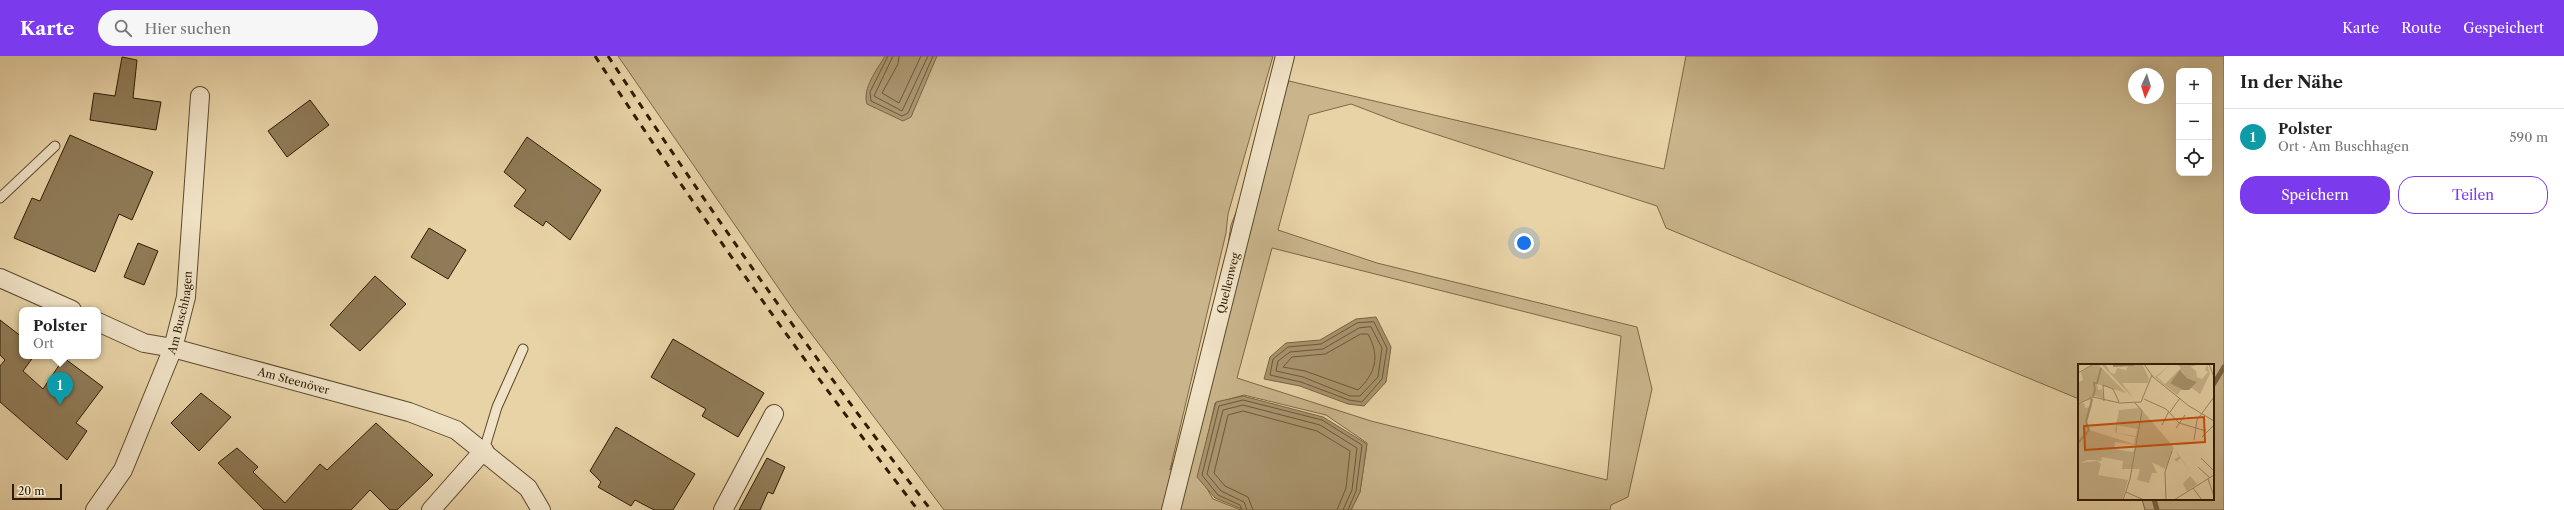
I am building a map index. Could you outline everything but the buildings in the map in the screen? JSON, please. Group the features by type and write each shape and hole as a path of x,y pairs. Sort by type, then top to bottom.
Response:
{"street":[{"name":"Quellenweg","path":"1171,510 1285,56"},
{"name":"Am Buschhagen","path":"95,510 124,470 173,348 186,297 200,96"},
{"path":"0,278 65,307"},
{"name":"Am Steenöver","path":"101,323 144,343 173,348 409,412 456,430 484,450 528,488 542,510"},
{"path":"723,510 774,414"},
{"path":"431,510 484,450"}],"lane":[{"path":"0,198 55,146"},
{"path":"484,450 497,407 523,349"}],"shaded area":[{"path":"618,56 1273,56 1228,214 1226,233 1170,470 1209,373 1231,225 1289,81 1664,169 1686,56 2224,56 2224,510 2145,510 2142,500 2214,500 2214,364 2078,364 2078,399 1666,228 1657,206 1398,122 1351,104 1309,115 1278,230 1377,263 1637,327 1652,389 1628,497 1611,505 1610,510 1351,510 1360,492 1367,443 1326,415 1244,395 1215,403 1199,475 1213,499 1241,510 944,510 795,312","holes":["1272,248 1621,336 1607,480 1371,421 1237,378"]}],"water":[{"path":"885,56 937,56 911,117 903,121 867,104 866,98 868,85"},
{"path":"1376,317 1391,347 1386,382 1364,406 1348,404 1300,386 1264,379 1270,357 1286,343 1320,340 1356,319"},
{"path":"1243,396 1323,417 1367,444 1360,492 1351,510 1244,510 1215,498 1197,477 1216,402"}],"waterway":[{"path":"2214,383 2224,367"},
{"path":"2154,500 2157,510"}],"railway":[{"path":"595,56 672,172 752,286 834,399 918,510"},
{"path":"608,56 685,172 765,286 847,399 931,510"}],"place":[{"name":"Polster","path":"60,405"}]}
